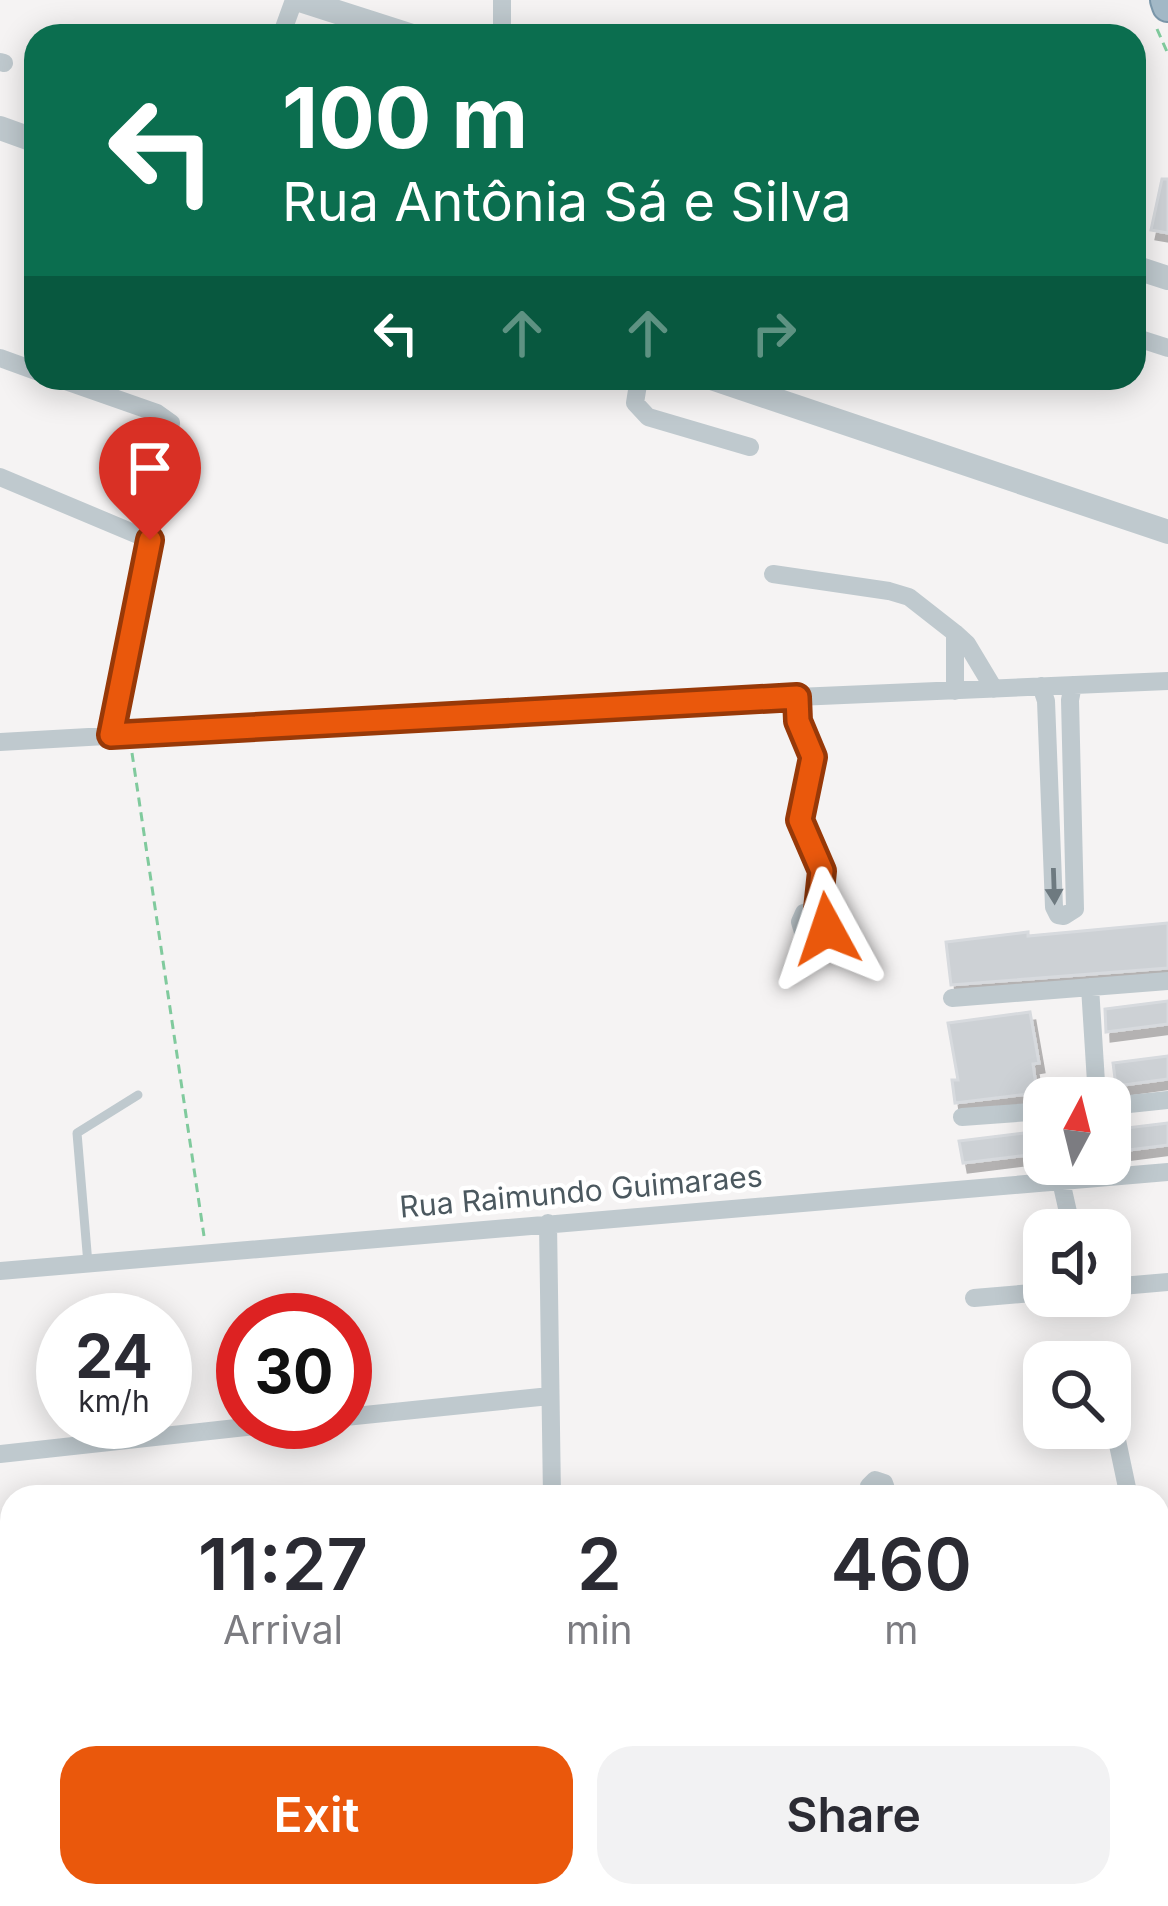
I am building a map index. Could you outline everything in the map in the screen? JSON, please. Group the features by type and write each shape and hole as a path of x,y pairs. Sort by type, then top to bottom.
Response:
{"street":[{"path":"297,0 374,24"},
{"path":"91,390 157,413 171,422 172,431 120,734"},
{"path":"637,390 634,403 648,417 750,447"},
{"path":"747,390 1168,532"},
{"path":"0,477 150,540"},
{"path":"773,574 909,598 967,644 994,689"},
{"path":"955,691 956,633"},
{"path":"0,742 1168,681"},
{"path":"1041,686 1046,701 1054,907 1064,916 1075,909 1073,685"},
{"path":"797,697 798,721 813,757 800,820 822,871 818,909"},
{"path":"1047,740 1070,738"},
{"path":"1051,829 1073,828"},
{"path":"952,998 1168,981"},
{"path":"1090,988 1096,1077"},
{"path":"1131,1104 1168,1100"},
{"path":"962,1117 1023,1113"},
{"name":"Rua Raimundo Guimaraes","path":"1131,1171 1168,1172"},
{"name":"Rua Raimundo Guimaraes","path":"0,1271 1023,1184"},
{"path":"548,1223 552,1485"},
{"path":"1131,1285 1168,1282"},
{"path":"974,1298 1023,1294"},
{"path":"372,1414 550,1396"},
{"path":"0,1454 216,1430"},
{"path":"1119,1449 1126,1485"}],"lane":[{"path":"88,1264 77,1133 138,1095"}],"path":[{"path":"120,734 206,1254"}],"building":[{"path":"1162,179 1168,179 1168,233 1151,230"},
{"path":"1168,923 1168,968 951,985 946,942"},
{"path":"1168,1001 1168,1024 1106,1032 1105,1009"},
{"path":"1030,1012 1039,1063 1033,1064 1035,1077 1023,1077 1023,1095 955,1103 952,1080 958,1080 948,1023"},
{"path":"1168,1056 1168,1079 1131,1084 1131,1077 1115,1077 1113,1063"},
{"path":"1168,1123 1168,1145 1131,1150 1131,1127"},
{"path":"1023,1133 1023,1156 963,1163 959,1141"}],"route":[{"path":"150,540 111,735 797,697 798,721 813,757 800,820 822,871 818,909 826,915 827,929"}]}
